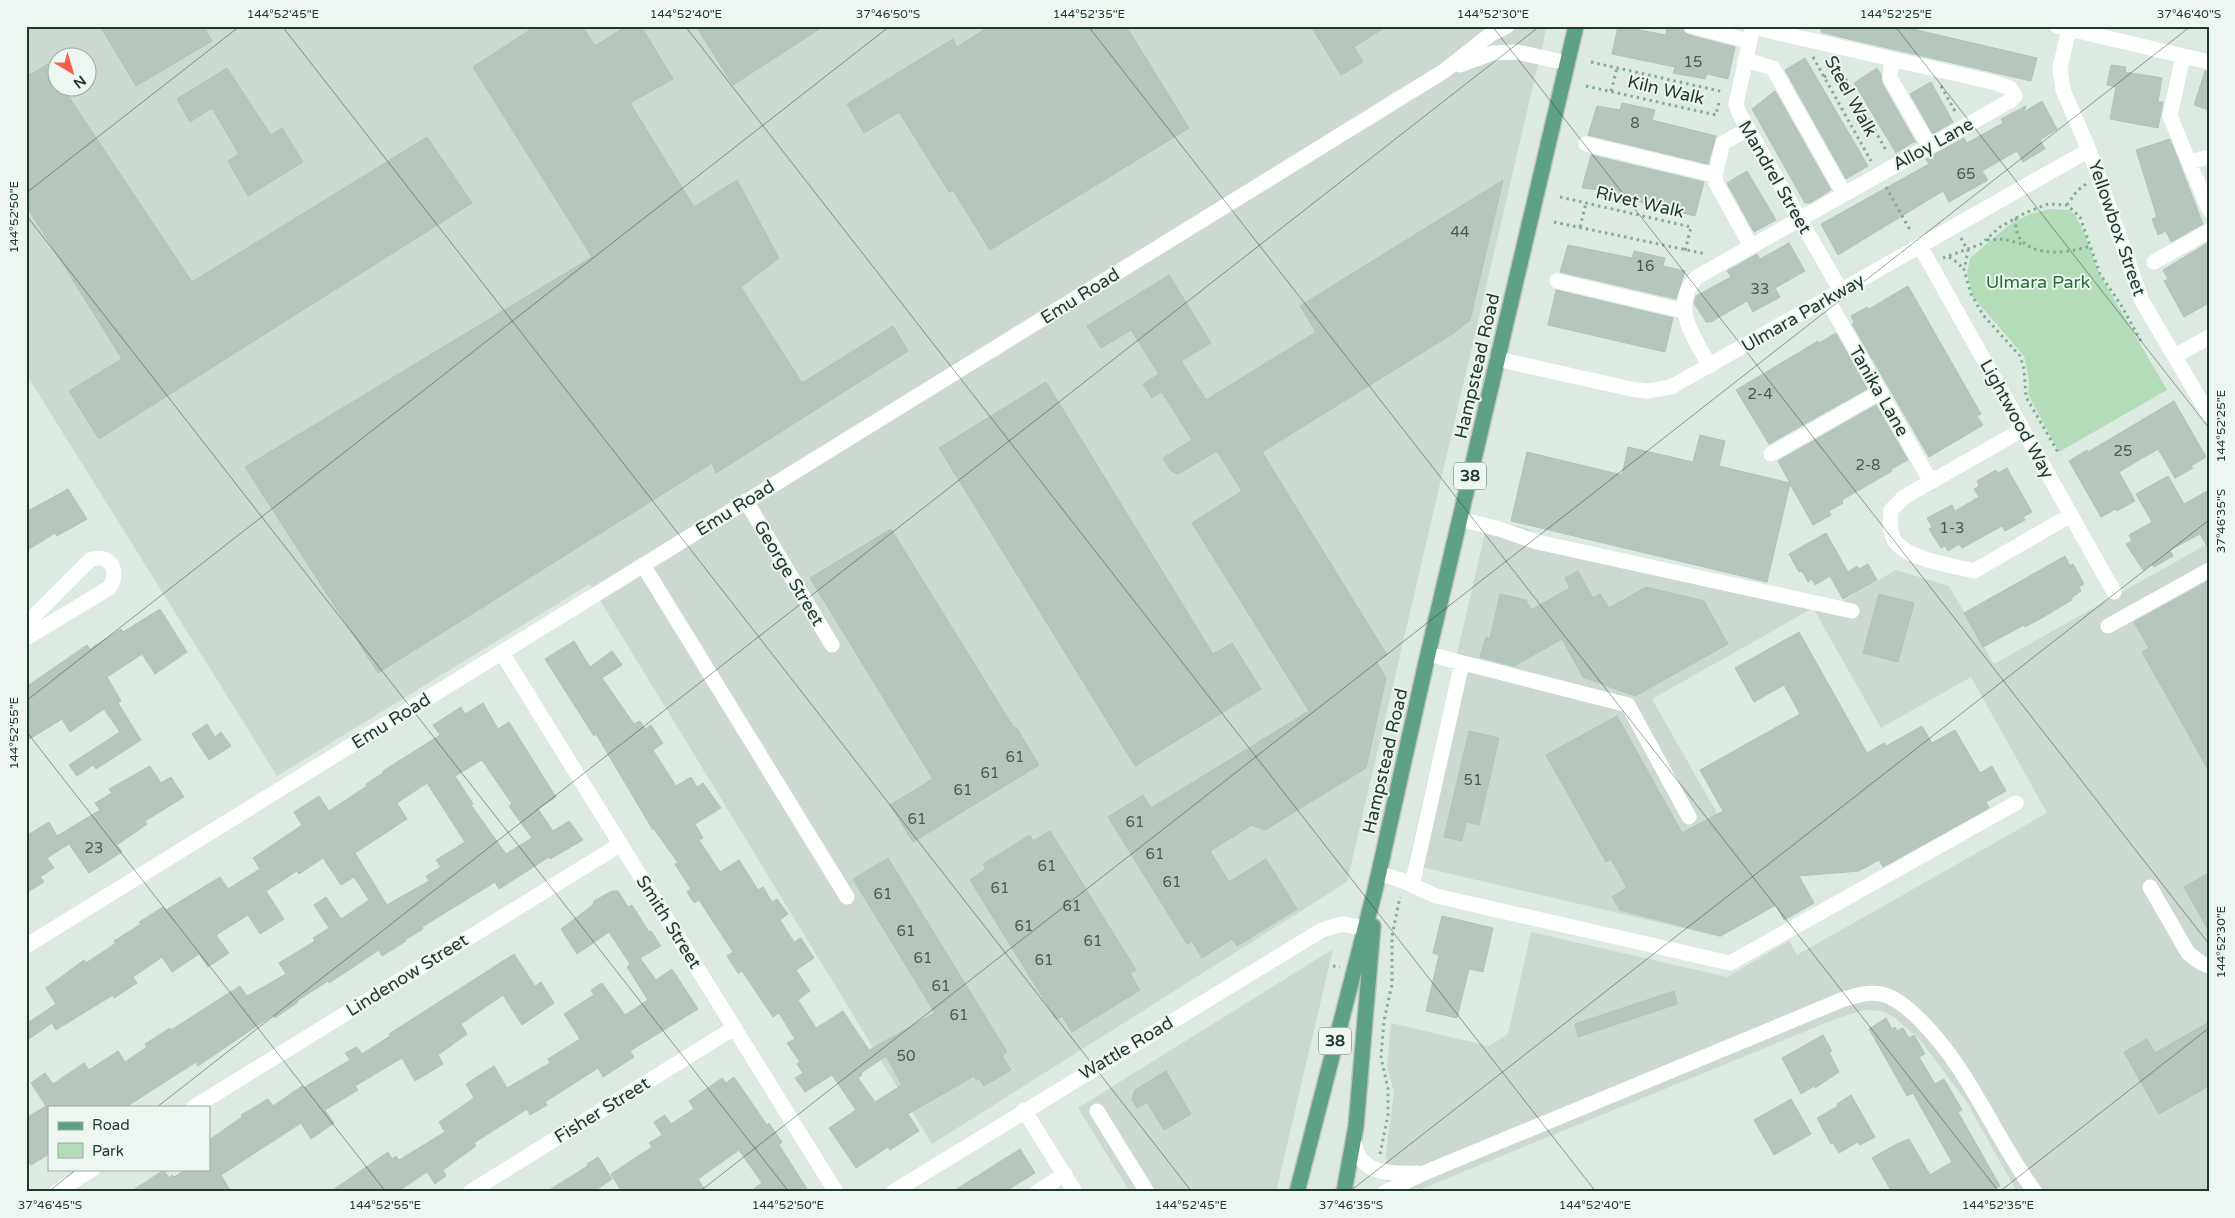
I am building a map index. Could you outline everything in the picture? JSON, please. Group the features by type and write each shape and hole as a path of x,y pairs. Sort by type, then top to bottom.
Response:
{"main road":[{"name":"Hampstead Road","path":"1297,1192 1375,890 1428,654 1576,26"},
{"name":"Hampstead Road","path":"1344,1192 1354,1142 1361,1080 1375,890"}],"street":[{"name":"Emu Road","path":"26,946 1444,71 1491,34 1506,26"},
{"name":"Alloy Lane","path":"1684,311 1691,283 1697,277 2010,101 2015,96 2010,88 2003,86 1802,37 1691,26"},
{"path":"2063,28 2209,62"},
{"name":"Yellowbox Street","path":"2063,28 2060,68 2063,90 2089,150 2142,301 2209,415"},
{"name":"Mandrel Street","path":"1752,31 1736,104 1748,129 1841,291"},
{"name":"Emu Road","path":"1444,71 1494,53 1517,52 1567,63"},
{"path":"2183,56 2170,116 2209,210"},
{"path":"1892,59 1890,78 1929,146"},
{"path":"1745,60 1773,68 1844,194"},
{"path":"1748,129 1724,143 1715,175 1718,190 1751,246"},
{"path":"1586,144 1715,175"},
{"name":"Ulmara Parkway","path":"1497,359 1631,389 1647,391 1671,387 2089,150"},
{"path":"2189,162 2209,157"},
{"path":"2154,262 2209,231"},
{"name":"Lightwood Way","path":"1920,246 2114,592"},
{"path":"1557,281 1684,311 1688,327 1710,366"},
{"name":"Tanika Lane","path":"1827,299 1931,482"},
{"path":"2175,356 2209,336"},
{"path":"1772,454 1880,392"},
{"path":"2022,430 1904,497 1891,510 1890,527 1894,540 1908,553 1974,571 2071,515"},
{"name":"George Street","path":"746,501 832,645"},
{"path":"1460,519 1499,529 1537,542 1852,611"},
{"path":"26,624 90,560 104,558 113,565 114,582 109,588 26,638"},
{"path":"643,566 847,897"},
{"path":"2108,626 2209,570"},
{"name":"Smith Street","path":"502,652 836,1192"},
{"path":"1428,654 1628,705 1689,817"},
{"path":"1407,883 1462,663"},
{"path":"1379,873 1436,896 1730,962 2016,803"},
{"name":"Lindenow Street","path":"196,1106 621,844"},
{"path":"2150,887 2188,953 2201,964 2209,966"},
{"name":"Wattle Road","path":"893,1192 1024,1110 1322,930 1342,924 1365,928"},
{"path":"1385,1192 1424,1173 1844,1000 1860,994 1874,993 1900,1002 1922,1022 1944,1047 1962,1070 2035,1192"},
{"name":"Fisher Street","path":"470,1192 734,1028"},
{"path":"1024,1110 1075,1192"},
{"path":"1097,1112 1147,1192"},
{"path":"1354,1142 1359,1156 1376,1171 1391,1174 1424,1173"},
{"path":"56,1192 91,1170"},
{"path":"1037,1192 1065,1174"}],"path":[{"name":"Steel Walk","path":"1802,37 1875,168"},
{"name":"Steel Walk","path":"1835,60 1895,166"},
{"name":"Kiln Walk","path":"1592,62 1730,94"},
{"path":"1611,92 1617,68"},
{"path":"1931,68 1964,127"},
{"path":"1824,77 1840,69"},
{"name":"Kiln Walk","path":"1586,86 1716,115 1722,92"},
{"path":"1883,182 1910,230"},
{"path":"2067,205 2077,191 2089,182"},
{"name":"Rivet Walk","path":"1560,197 1690,227 1685,251"},
{"path":"1580,227 1586,203"},
{"path":"1940,259 1968,251 1987,240 2000,227 2048,204 2067,205 2080,217 2100,274 2121,305 2141,341"},
{"path":"2016,218 2016,233 2025,245"},
{"path":"1554,222 1707,255 1722,263"},
{"path":"1958,234 1968,251 1964,270 1968,287 1976,305 2020,356 2024,369 2026,397 2059,454"},
{"path":"1987,240 2003,238 2040,251 2052,252 2067,252 2090,246"},
{"path":"1949,256 1964,270"},
{"path":"1382,1142 1388,1115 1388,1089 1381,1057 1385,1014 1392,984 1392,936 1407,883"}],"shaded area":[{"path":"26,26 1547,26 1347,882 932,1144 590,584 277,776 26,374"},
{"path":"1488,520 1526,528 1538,536 1839,603 1896,570 1949,586 1994,664 2209,543 2209,1192 2017,1192 1966,1101 1921,1041 1894,1017 1881,1011 1864,1010 1838,1018 1414,1192 1385,1192 1387,1185 1386,1152 1394,1092 1387,1067 1391,1023 1489,1046 1508,1034 1531,932 1727,977 1789,941 1797,955 2047,813 1971,677 1881,728 1813,608 1652,699 1771,908 1721,937 1408,864"},
{"path":"1333,949 1276,1192 1130,1192 1078,1108"}],"green space":[{"name":"Ulmara Park","path":"2049,209 2069,210 2075,215 2083,230 2100,275 2167,390 2059,452 2028,394 2029,381 2024,356 1973,297 1967,274 1970,258 2009,225 2028,215"}],"building":[{"path":"100,26 203,26 212,41 136,86"},
{"path":"536,26 582,26 595,46 627,26 641,26 673,79 630,103 694,207 737,180 779,258 741,287 802,383 893,326 908,351 716,473 712,463 378,673 245,467 592,257 473,67"},
{"path":"696,26 824,26 733,85"},
{"path":"990,26 1126,26 1189,128 990,250 953,190 949,192 899,112 864,133 847,104 953,39 957,47"},
{"path":"1311,26 1387,26 1354,47 1363,62 1341,75"},
{"path":"1618,26 1666,35 1667,26 1682,26 1684,32 1689,35 1735,47 1728,79 1707,74 1705,79 1673,73 1675,67 1612,54"},
{"path":"1822,26 1900,26 2037,58 2031,81 1821,32"},
{"path":"1805,58 1868,166 1846,179 1785,70"},
{"path":"48,64 48,98 70,98 192,282 427,137 472,203 99,439 69,391 122,359 26,205 26,77"},
{"path":"2111,65 2126,67 2125,72 2162,78 2158,102 2163,102 2158,128 2110,119 2116,87 2107,85"},
{"path":"227,68 271,135 282,128 303,162 248,196 228,161 239,154 212,108 190,122 177,99"},
{"path":"1877,68 1881,74 1882,83 1915,141 1896,153 1854,83"},
{"path":"2205,71 2209,71 2209,110 2194,105"},
{"path":"1931,82 1953,122 1933,134 1910,94"},
{"path":"1775,91 1831,190 1810,203 1805,203 1752,109"},
{"path":"2042,101 2057,129 2040,140 2045,149 2023,162 2017,151 1982,171 1988,180 1949,202 1943,191 1838,255 1821,224 1929,164 1926,159 1964,138 1967,143 2003,123 2001,119 2026,106 2024,112"},
{"path":"1622,103 1655,110 1652,120 1716,136 1708,164 1588,135 1597,106 1620,110"},
{"path":"2170,139 2203,224 2171,242 2166,231 2158,235 2152,219 2157,217 2136,150"},
{"path":"1591,155 1704,182 1695,216 1633,200 1632,206 1599,197 1601,190 1582,188"},
{"path":"1747,171 1776,220 1754,232 1727,183"},
{"path":"1503,180 1470,320 1454,333 1262,452 1387,655 1376,661 1386,678 1366,768 1265,830 1252,825 1210,851 1229,882 1266,859 1297,909 1237,946 1232,939 1202,958 1192,941 1187,944 1108,817 1143,795 1151,808 1309,711 1192,523 1242,491 1217,451 1178,474 1171,471 1163,458 1192,440 1162,392 1152,398 1143,384 1159,374 1131,330 1101,348 1087,326 1169,275 1211,343 1181,361 1206,400 1316,332 1300,306"},
{"path":"2209,242 2209,303 2184,317 2164,281 2168,279 2163,270"},
{"path":"1789,243 1805,271 1775,288 1780,297 1753,312 1747,301 1711,322 1706,322 1694,303 1696,296 1731,277 1727,271 1757,254 1760,259"},
{"path":"1568,245 1632,258 1634,251 1665,258 1663,266 1685,271 1676,299 1560,272"},
{"path":"1908,286 1981,414 1977,416 1983,425 1929,457 1852,324 1854,322 1851,316 1867,307 1869,309"},
{"path":"1556,290 1673,318 1665,352 1548,325"},
{"path":"1836,333 1867,389 1769,444 1736,390 1818,341 1819,343"},
{"path":"1046,382 1213,654 1232,643 1261,689 1135,766 939,448"},
{"path":"2174,401 2206,457 2191,466 2193,468 2175,478 2158,449 2119,472 2135,501 2101,517 2069,461 2087,450 2088,452"},
{"path":"1876,405 1908,460 1842,500 1843,503 1829,511 1831,515 1813,525 1790,484 1767,582 1511,521 1527,452 1622,475 1628,447 1693,462 1700,435 1725,441 1719,466 1790,483 1778,461"},
{"path":"2007,468 2032,512 2023,517 2025,520 2005,531 2002,526 1962,548 1959,544 1948,551 1945,546 1941,548 1929,529 1932,527 1927,518 1952,505 1955,511 1979,497 1974,489 1979,486 1977,481 1996,470 1998,473"},
{"path":"2168,476 2184,504 2209,490 2209,550 2200,534 2170,550 2173,556 2154,567 2152,564 2143,570 2126,544 2132,541 2129,535 2152,522 2136,494"},
{"path":"68,489 87,519 57,536 55,533 26,551 26,512"},
{"path":"891,529 1014,728 1016,727 1039,765 913,842 890,805 933,779 810,578"},
{"path":"1826,533 1848,572 1857,566 1859,569 1868,564 1877,580 1843,599 1830,576 1815,585 1812,579 1808,582 1802,571 1799,572 1789,554"},
{"path":"2065,556 2070,566 2073,564 2084,584 2079,587 2081,591 2071,598 2072,600 2040,619 2025,627 2024,625 1983,647 1964,613"},
{"path":"1578,571 1593,598 1600,594 1609,608 1646,587 1704,601 1728,644 1635,696 1583,677 1562,639 1514,666 1480,657 1486,637 1490,639 1500,594 1526,600 1531,610 1570,588 1565,578"},
{"path":"2209,581 2209,771 2142,652 2149,648 2134,622"},
{"path":"1879,594 1914,603 1898,662 1863,653"},
{"path":"160,609 187,652 155,674 142,654 107,677 121,701 118,703 141,740 96,769 93,765 77,776 69,765 120,732 104,709 70,732 62,719 26,741 26,687 87,645 90,649 121,629 123,632"},
{"path":"1799,632 1867,753 1884,743 1886,746 1922,726 1932,743 1955,730 1980,773 1992,766 2006,791 1986,802 1989,808 1883,867 1879,860 1859,871 1799,876 1814,903 1784,920 1776,905 1720,936 1620,910 1612,897 1627,888 1611,859 1606,862 1546,755 1617,716 1682,833 1723,811 1700,770 1800,714 1784,685 1754,702 1735,668"},
{"path":"574,641 590,667 612,651 622,665 602,678 634,724 640,721 645,729 651,725 663,743 653,750 676,786 691,777 697,787 703,783 721,808 695,824 703,838 699,840 720,872 739,860 758,890 763,887 772,902 777,899 788,914 780,920 794,942 801,938 814,958 796,970 810,991 798,1000 816,1028 843,1011 869,1050 935,1013 853,879 888,858 1007,1052 1002,1056 1011,1070 984,1086 979,1078 976,1080 974,1076 908,1114 919,1131 890,1150 888,1147 856,1168 829,1128 856,1110 832,1075 805,1092 795,1078 803,1073 797,1064 800,1062 787,1043 795,1039 779,1013 773,1017 742,971 738,973 727,956 733,952 699,900 694,903 687,892 691,889 675,864 678,863 653,830 596,734 594,736 545,659","holes":["886,1056 902,1085 875,1102 858,1078 862,1075 861,1073"]},
{"path":"483,703 498,729 509,722 556,797 538,809 553,831 569,821 583,840 550,859 549,857 499,889 495,882 422,927 423,929 382,956 379,950 329,983 328,981 297,1001 275,1018 273,1015 198,1066 196,1062 128,1106 48,1106 48,1155 31,1165 26,1157 26,1118 46,1106 31,1083 45,1073 53,1084 84,1063 89,1070 118,1051 125,1062 147,1047 145,1044 170,1028 171,1030 240,986 247,996 251,994 286,974 279,963 315,941 313,938 329,928 314,905 326,897 341,919 369,900 354,877 341,885 323,858 299,874 297,871 266,891 284,919 260,934 248,915 216,935 229,953 208,967 199,954 172,972 162,957 133,977 137,983 114,998 113,995 56,1030 52,1023 26,1041 26,1024 56,1004 46,988 84,960 86,963 116,943 114,941 163,907 166,910 220,877 228,889 260,869 253,858 302,825 294,812 319,796 329,811 367,786 366,784 383,773 383,771 440,735 433,725 461,707 465,714","holes":["482,760 512,804 509,806 532,838 506,854 471,805 473,804 455,776","427,783 465,842 436,860 441,867 426,876 429,881 387,905 355,853 407,819 397,803"]},
{"path":"207,724 215,737 221,732 231,746 209,760 192,734"},
{"path":"1469,731 1499,738 1479,825 1466,822 1462,841 1444,837"},
{"path":"150,766 161,783 171,777 184,797 145,821 147,824 117,845 122,852 89,873 69,844 47,858 54,868 40,877 44,882 26,893 26,836 49,822 57,836 100,810 95,803 112,793 109,789"},
{"path":"1050,831 1136,970 1130,973 1140,990 1072,1032 1062,1016 1056,1019 970,880 986,869 983,864 1030,835 1033,841"},
{"path":"2209,873 2209,931 2184,887"},
{"path":"612,891 618,891 628,907 632,905 649,932 651,931 661,946 640,958 656,980 672,969 698,1009 630,1051 634,1057 603,1077 598,1068 545,1102 547,1105 530,1115 527,1109 474,1143 476,1146 443,1170 446,1176 435,1184 427,1172 397,1192 330,1192 388,1152 392,1159 396,1156 399,1160 445,1132 439,1122 474,1098 466,1084 494,1066 507,1088 550,1063 548,1059 580,1039 564,1014 594,995 591,990 602,983 625,1015 648,1000 627,967 630,964 609,932 577,954 561,929 593,905 594,901"},
{"path":"1442,916 1493,928 1483,972 1469,969 1457,1018 1426,1011 1439,955 1433,953"},
{"path":"514,954 535,986 541,982 554,1003 522,1025 503,995 461,1024 467,1034 438,1055 443,1064 415,1081 402,1058 355,1086 358,1090 325,1110 334,1123 311,1139 301,1123 221,1175 231,1192 130,1192 164,1170 169,1178 185,1170 210,1170 210,1139 242,1117 241,1115 268,1099 273,1106 302,1086 303,1088 350,1060 345,1053 357,1047 362,1054 390,1036 389,1034"},
{"path":"1674,991 1677,1004 1578,1037 1575,1024"},
{"path":"1886,1018 1892,1029 1895,1027 1897,1031 1903,1028 1909,1038 1914,1035 1925,1054 1919,1057 1935,1084 1944,1079 1962,1110 1958,1112 2000,1186 1990,1192 1892,1192 1872,1158 1897,1144 1909,1139 1930,1175 1952,1162 1913,1093 1907,1096 1869,1029"},
{"path":"2209,1022 2209,1086 2159,1114 2124,1052 2147,1039 2155,1053"},
{"path":"1823,1035 1832,1051 1829,1052 1839,1072 1815,1088 1814,1086 1801,1094 1782,1058"},
{"path":"1166,1071 1191,1114 1164,1130 1147,1102 1137,1108 1132,1099 1135,1090"},
{"path":"734,1077 767,1125 769,1123 782,1142 779,1145 809,1192 749,1192 762,1183 739,1150 698,1179 706,1192 622,1192 611,1174 652,1147 649,1143 662,1135 654,1122 665,1115 671,1124 694,1109 689,1101 722,1078 726,1083"},
{"path":"1851,1095 1875,1137 1860,1145 1858,1142 1839,1153 1833,1143 1831,1144 1817,1118 1838,1106 1837,1104"},
{"path":"1791,1099 1811,1134 1774,1155 1754,1120"},
{"path":"1020,1149 1035,1173 1004,1192 952,1192"},
{"path":"598,1157 612,1179 593,1192 546,1192 588,1166 587,1164"}]}
